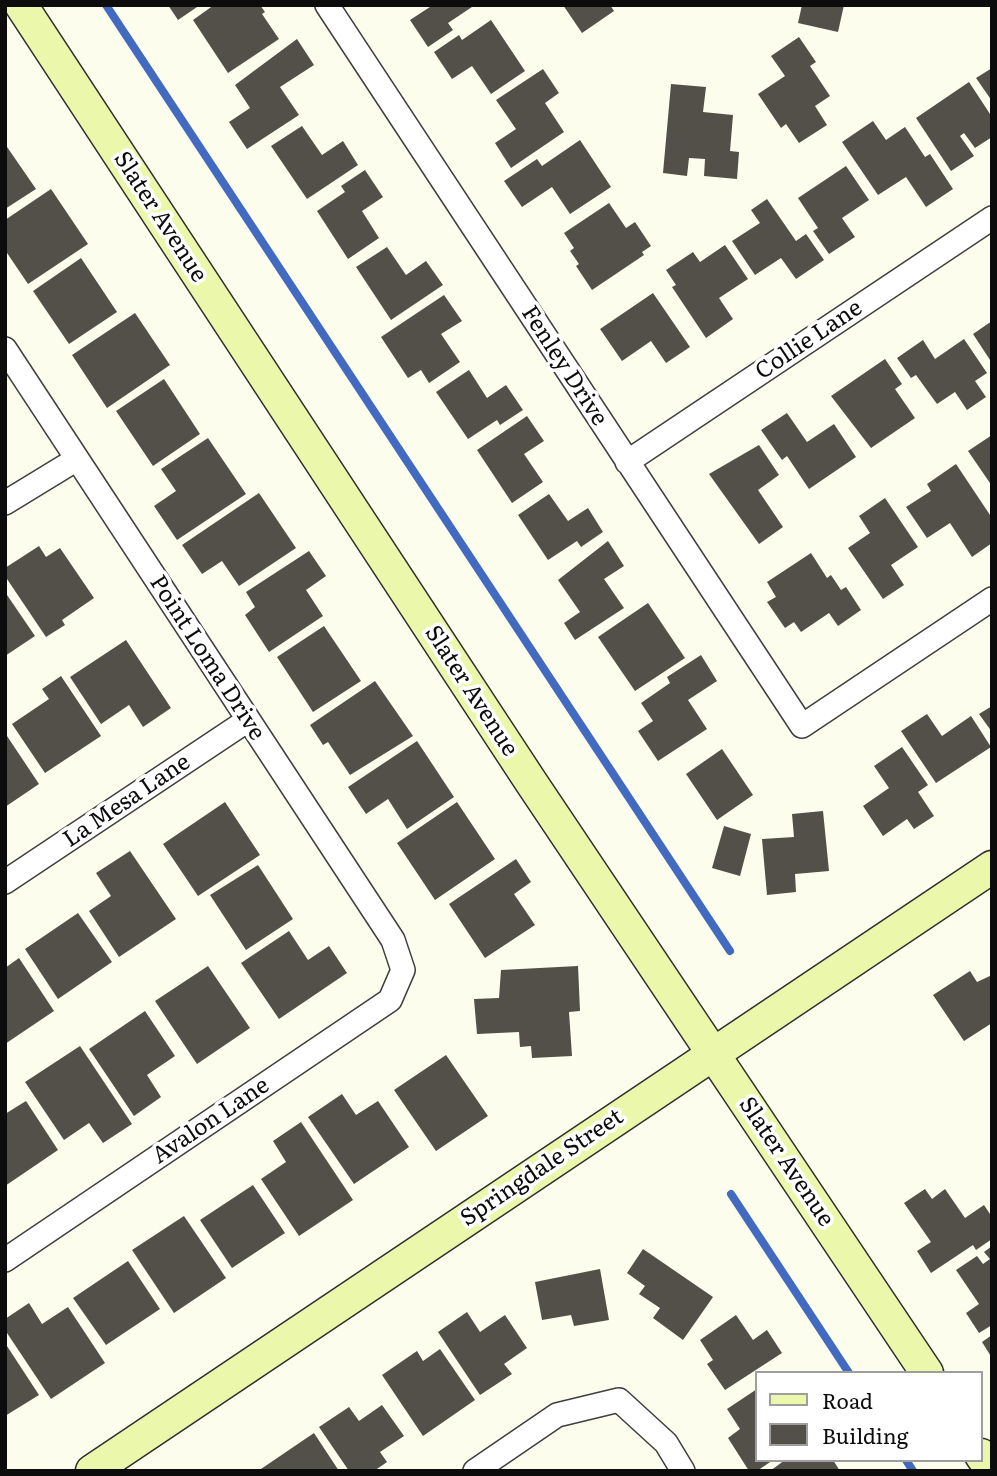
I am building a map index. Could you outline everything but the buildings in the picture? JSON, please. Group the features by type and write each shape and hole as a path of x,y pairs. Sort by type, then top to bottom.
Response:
{"street":[{"name":"Slater Avenue","path":"20,5 523,771 926,1371"},
{"name":"Fenley Drive","path":"327,5 802,726 992,599"},
{"name":"Collie Lane","path":"626,462 992,218"},
{"name":"Point Loma Drive","path":"5,349 393,940 403,970"},
{"path":"5,503 77,459"},
{"name":"La Mesa Lane","path":"5,882 248,720"},
{"name":"Springdale Street","path":"92,1471 992,867"},
{"name":"Avalon Lane","path":"5,1260 390,1000 403,970"},
{"path":"475,1471 558,1416 620,1400 666,1443 683,1471"}],"waterway":[{"path":"106,5 730,951"},
{"path":"731,1194 848,1371"},
{"path":"907,1462 913,1471"}]}
